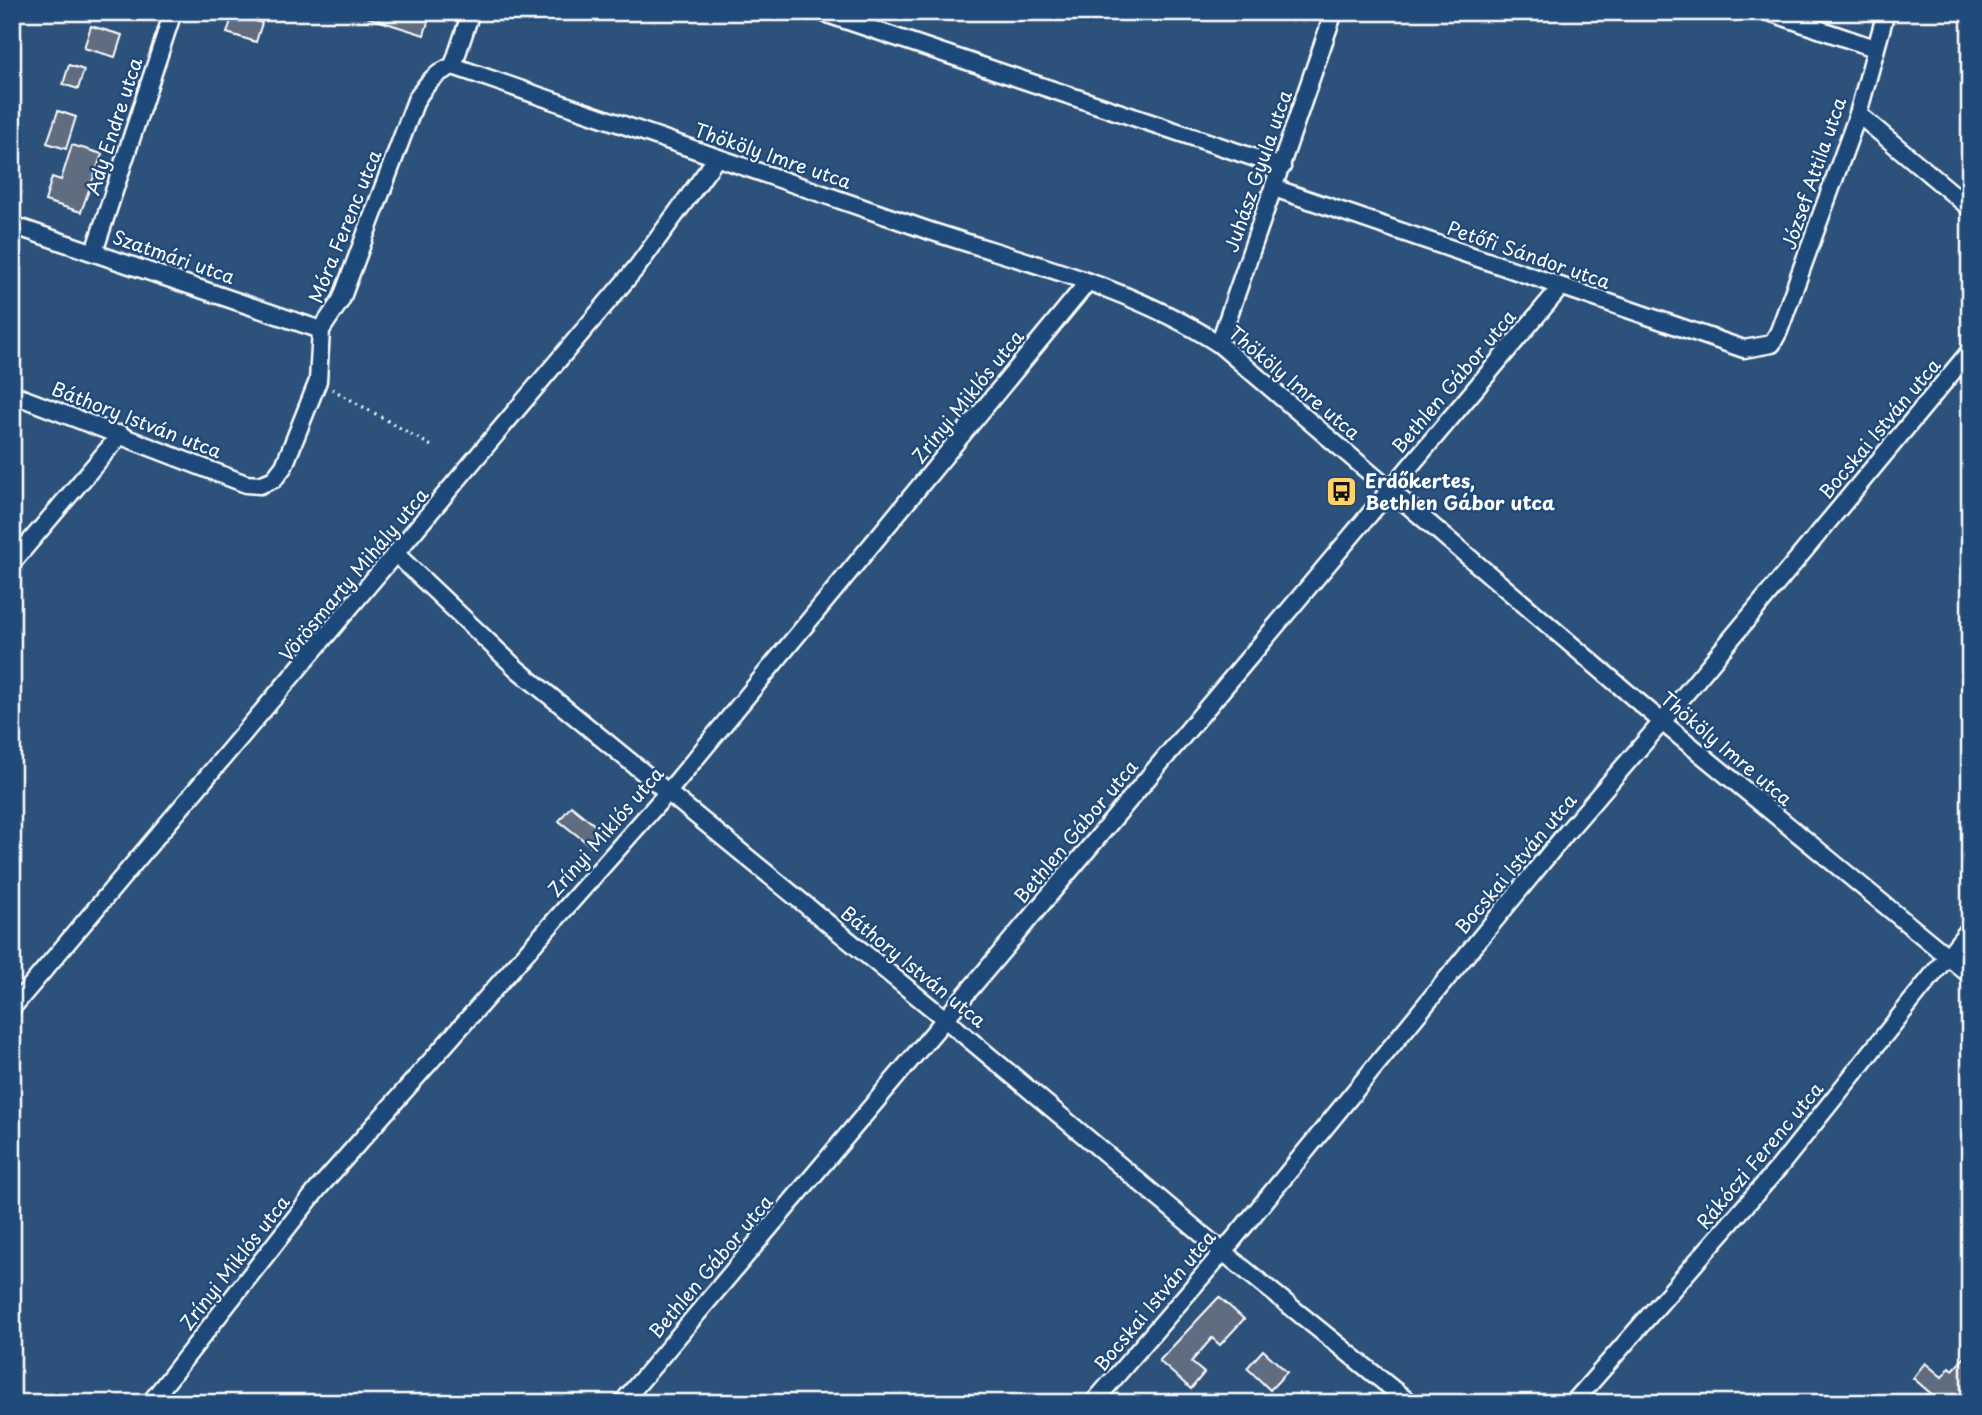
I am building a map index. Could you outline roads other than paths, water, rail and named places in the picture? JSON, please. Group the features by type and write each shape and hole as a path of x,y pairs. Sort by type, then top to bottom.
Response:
{"street":[{"name":"Ady Endre utca","path":"94,252 173,12"},
{"path":"453,66 471,12"},
{"path":"821,12 1282,167"},
{"name":"Juhász Gyula utca","path":"1220,344 1334,12"},
{"path":"1769,12 1874,48"},
{"name":"József Attila utca","path":"1772,344 1858,114 1886,12"},
{"name":"Thököly Imre utca","path":"453,66 716,159 1087,283 1183,320 1220,344 1662,722 1970,975"},
{"name":"Móra Ferenc utca","path":"246,484 260,485 274,479 284,466 318,381 321,330 341,300 416,100 426,84 440,71 453,66"},
{"path":"1858,114 1970,208"},
{"name":"Vörösmarty Mihály utca","path":"12,1008 637,268 716,159"},
{"name":"Petőfi Sándor utca","path":"1274,188 1744,349 1772,344"},
{"name":"Szatmári utca","path":"12,225 321,330"},
{"name":"Zrínyi Miklós utca","path":"150,1403 317,1191 668,792 1087,283"},
{"name":"Bethlen Gábor utca","path":"622,1403 1560,288"},
{"name":"Bocskai István utca","path":"1093,1403 1223,1252 1567,832 1662,722 1970,351"},
{"name":"Báthory István utca","path":"12,394 246,484"},
{"path":"12,564 121,434"},
{"name":"Báthory István utca","path":"397,555 517,669 1410,1403"},
{"name":"Rákóczi Ferenc utca","path":"1573,1403 1780,1166 1970,928"}],"place":[{"name":"Erdőkertes, Bethlen Gábor utca","path":"1342,491"}]}
